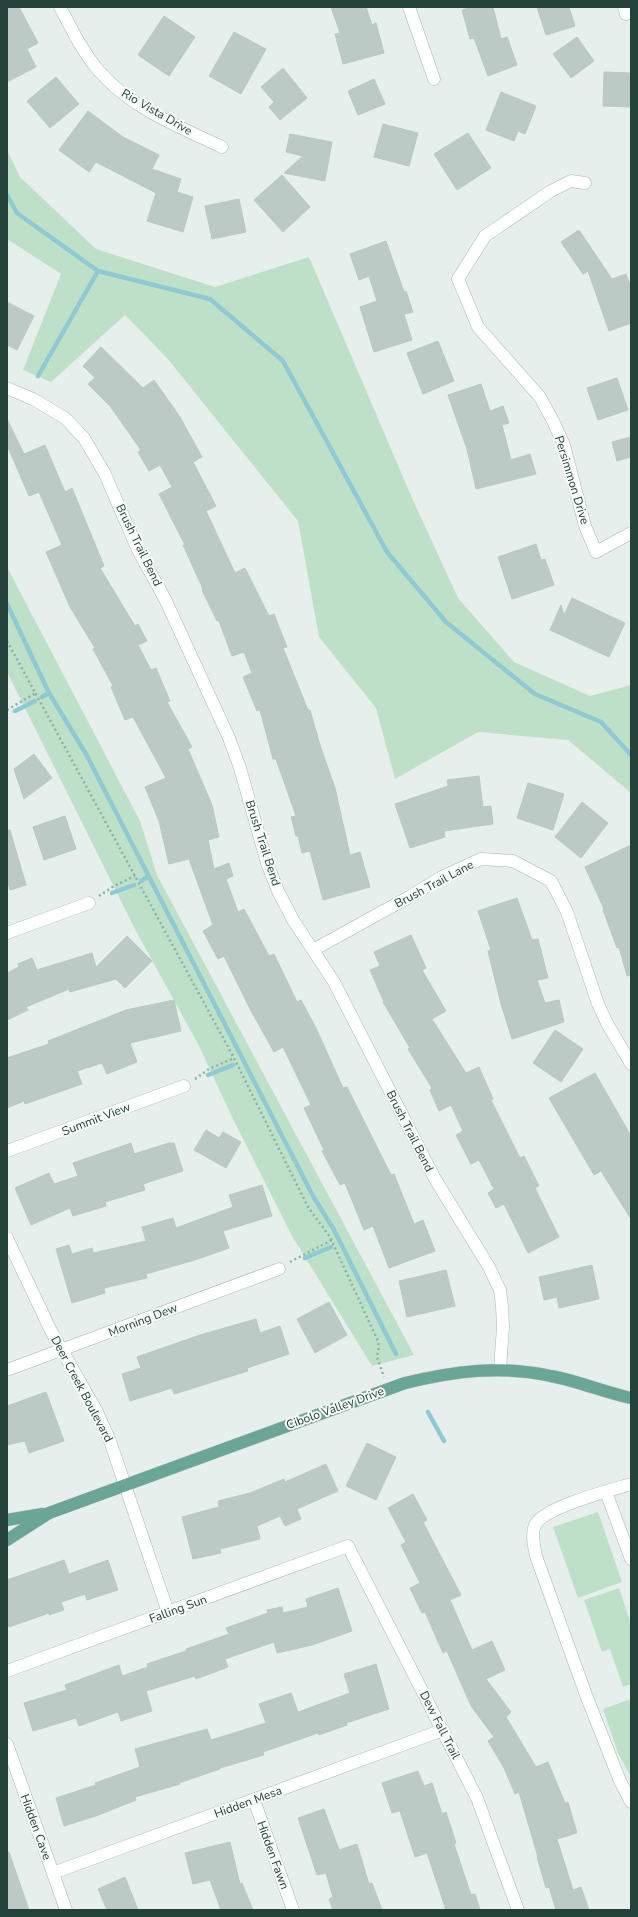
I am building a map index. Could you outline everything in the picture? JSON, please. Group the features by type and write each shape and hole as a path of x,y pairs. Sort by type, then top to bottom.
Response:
{"main road":[{"name":"Cibolo Valley Drive","path":"7,1520 49,1513 388,1389 436,1375 466,1370 500,1368 550,1375 631,1398"},
{"name":"Cibolo Valley Drive","path":"7,1540 49,1513"}],"street":[{"name":"Rio Vista Drive","path":"60,7 79,44 100,72 115,87 132,100 176,125 222,147"},
{"path":"409,7 434,79"},
{"name":"Persimmon Drive","path":"585,183 571,181 550,191 485,236 458,279 478,327 540,397 553,421 564,445 585,526 596,552 631,533"},
{"name":"Brush Trail Bend","path":"7,388 33,399 65,418 84,438 95,454 138,550 165,599 214,703 240,768 273,877 293,920 334,982 435,1179 489,1267 500,1290 503,1327 500,1368"},
{"name":"Brush Trail Lane","path":"313,950 442,877 480,859 513,861 551,881 567,912 598,1004 608,1025 631,1064"},
{"path":"7,933 89,902"},
{"name":"Summit View","path":"7,1151 184,1086"},
{"name":"Deer Creek Boulevard","path":"7,1238 51,1331 104,1429 125,1484 168,1612"},
{"name":"Morning Dew","path":"7,1370 279,1269"},
{"path":"631,1484 553,1510 541,1518 535,1525 533,1539 536,1556 586,1695 620,1781 631,1802"},
{"path":"606,1492 631,1559"},
{"name":"Falling Sun","path":"7,1671 348,1546"},
{"name":"Dew Fall Trail","path":"348,1546 477,1798 518,1910"},
{"name":"Hidden Mesa","path":"53,1873 443,1730"},
{"name":"Hidden Cave","path":"7,1744 66,1910"},
{"name":"Hidden Fawn","path":"254,1800 293,1910"}],"path":[{"path":"7,641 234,1058 308,1207 332,1240 378,1341 379,1347 377,1357 388,1389"},
{"path":"7,710 36,693"},
{"path":"89,902 114,886 135,876"},
{"path":"184,1086 209,1069 234,1058"},
{"path":"279,1269 307,1252 332,1240"}],"green space":[{"path":"7,150 20,177 96,249 215,287 309,257 412,498 458,598 514,662 590,696 631,685 631,793 568,740 478,732 395,779 376,708 319,637 298,521 167,358 125,315 51,382 23,370 61,274 7,239"},
{"path":"7,567 140,821 157,875 414,1355 372,1366 292,1236 233,1119 199,1046 136,931 7,672"},
{"path":"598,1512 622,1582 578,1598 553,1527"},
{"path":"619,1588 631,1624 631,1684 623,1687 610,1649 602,1652 584,1600"},
{"path":"631,1699 631,1777 618,1753 603,1709"}],"building":[{"path":"7,7 19,7 38,43 27,49 36,67 7,82"},
{"path":"331,7 366,7 372,25 376,23 384,53 343,64 335,34 340,33"},
{"path":"473,7 493,7 501,39 507,37 517,65 488,76 474,38 470,39 462,10"},
{"path":"537,7 569,7 575,26 546,35"},
{"path":"164,16 195,37 169,76 138,55"},
{"path":"234,32 266,49 241,94 209,76"},
{"path":"577,37 594,61 571,78 553,54"},
{"path":"283,68 307,98 280,120 269,107 274,102 261,87"},
{"path":"604,72 631,73 631,107 603,106"},
{"path":"56,77 79,104 50,128 27,101"},
{"path":"374,79 385,104 358,115 348,91"},
{"path":"501,92 536,106 525,134 518,131 514,141 486,130"},
{"path":"88,111 123,137 159,155 152,169 181,179 177,192 193,197 183,232 147,221 156,193 96,162 89,172 59,150"},
{"path":"383,124 418,133 409,166 374,157"},
{"path":"468,133 491,168 457,190 434,154"},
{"path":"290,134 332,142 325,181 284,173 303,156 286,152"},
{"path":"282,175 310,207 283,232 254,200"},
{"path":"239,199 246,232 212,239 205,206"},
{"path":"579,230 612,279 626,274 631,287 631,323 609,331 588,271 583,274 561,242"},
{"path":"386,241 404,292 406,291 413,312 404,314 412,340 374,352 360,307 377,301 369,276 359,280 350,254"},
{"path":"7,302 34,316 17,350 7,345"},
{"path":"438,341 454,381 423,394 407,353"},
{"path":"101,347 143,388 154,380 180,417 202,457 193,462 216,506 206,511 235,573 245,568 269,616 274,614 287,647 283,648 308,710 310,710 335,788 350,855 360,852 370,887 323,900 310,851 302,853 298,836 296,836 291,817 296,816 276,759 273,759 260,710 257,711 243,677 252,673 244,652 232,656 219,621 217,621 202,590 203,589 183,545 185,545 159,494 172,487 160,465 149,471 138,452 141,450 110,406 88,384 95,378 83,366"},
{"path":"617,378 628,410 598,420 587,388"},
{"path":"481,384 490,411 503,406 509,423 502,425 511,460 530,454 536,474 476,489 467,449 448,395"},
{"path":"7,419 24,454 45,445 65,492 72,488 104,566 100,568 135,626 138,624 147,641 138,645 151,670 156,668 170,701 167,702 192,747 188,749 212,805 219,837 208,840 214,869 229,863 233,876 226,879 238,912 244,909 269,956 274,954 297,1002 301,1000 316,1028 343,1088 347,1087 391,1175 394,1174 414,1224 423,1220 435,1251 389,1268 373,1226 364,1230 345,1183 340,1185 322,1151 324,1150 304,1108 311,1105 283,1047 274,1052 250,1009 224,956 218,959 203,931 213,925 189,859 169,864 159,821 145,787 166,778 133,717 125,720 111,687 113,686 93,649 95,648 70,607 46,552 62,545 39,492 29,496 7,445"},
{"path":"631,437 631,457 617,461 612,442"},
{"path":"536,544 541,560 545,559 554,585 512,599 498,557"},
{"path":"572,598 625,623 609,657 550,630 561,605 564,615"},
{"path":"34,754 52,778 24,799 14,769"},
{"path":"479,776 483,807 491,806 493,824 444,831 445,837 410,848 395,804 448,786 447,780"},
{"path":"528,783 564,794 553,830 517,818"},
{"path":"582,802 608,823 581,858 555,837"},
{"path":"65,816 76,849 44,860 33,827"},
{"path":"7,830 10,830 26,885 10,890 7,879"},
{"path":"631,845 631,975 627,976 619,947 617,948 603,910 604,909 585,867"},
{"path":"517,898 532,940 538,939 548,978 537,980 545,1003 559,1000 564,1022 512,1039 501,1004 488,951 491,950 478,911"},
{"path":"411,935 426,968 422,970 446,1011 432,1019 466,1073 479,1067 493,1099 491,1100 520,1158 524,1156 539,1186 535,1188 559,1237 528,1253 504,1204 496,1208 488,1193 494,1189 479,1160 471,1164 456,1135 463,1131 451,1105 439,1111 430,1090 432,1088 408,1049 410,1048 383,1002 370,970 380,966 374,952"},
{"path":"127,936 152,961 125,988 116,979 70,992 69,989 26,1007 28,1010 7,1020 7,973 19,967 18,964 32,958 37,970 92,953 96,967"},
{"path":"174,1000 181,1031 130,1043 137,1062 107,1074 102,1063 77,1071 82,1084 25,1104 24,1101 7,1108 7,1058 49,1044 48,1041 126,1010"},
{"path":"555,1030 583,1049 561,1082 533,1063"},
{"path":"595,1073 631,1136 631,1219 601,1171 594,1175 549,1098"},
{"path":"206,1130 219,1138 223,1132 241,1142 226,1168 194,1150"},
{"path":"131,1143 134,1154 169,1143 174,1143 183,1171 143,1184 145,1190 105,1202 106,1206 73,1216 70,1208 31,1225 15,1188 49,1173 54,1184 78,1176 73,1163"},
{"path":"262,1185 272,1216 223,1231 229,1248 195,1260 146,1274 147,1278 104,1288 105,1293 72,1303 56,1249 69,1245 72,1254 92,1248 93,1253 146,1241 142,1227 173,1218 176,1228 233,1207 229,1195"},
{"path":"592,1265 599,1299 559,1308 557,1297 544,1300 539,1277"},
{"path":"446,1270 455,1306 407,1317 399,1281"},
{"path":"329,1302 347,1335 315,1353 297,1319"},
{"path":"256,1319 260,1333 280,1326 289,1354 247,1368 248,1371 174,1394 172,1388 130,1401 122,1374 141,1368 137,1357 200,1335"},
{"path":"46,1392 64,1441 29,1453 25,1441 7,1445 7,1406"},
{"path":"367,1443 396,1457 376,1500 346,1486"},
{"path":"326,1464 338,1491 297,1509 301,1519 285,1526 280,1516 257,1526 260,1539 220,1549 221,1553 193,1559 182,1517 219,1507 218,1501 250,1493 284,1479 285,1482"},
{"path":"413,1494 427,1520 423,1522 461,1595 450,1600 472,1650 492,1641 505,1670 486,1679 511,1712 506,1717 536,1767 548,1762 565,1803 568,1802 577,1833 557,1839 573,1890 581,1887 589,1910 556,1910 549,1887 546,1888 519,1792 515,1794 504,1768 488,1741 494,1737 471,1706 447,1651 443,1653 425,1612 422,1613 410,1588 420,1583 401,1545 406,1542 388,1508"},
{"path":"64,1560 69,1574 108,1560 118,1590 87,1600 85,1594 61,1602 64,1610 49,1615 49,1613 9,1627 7,1621 7,1580"},
{"path":"338,1588 352,1631 312,1645 277,1653 274,1642 225,1659 228,1667 196,1679 195,1676 146,1691 152,1711 121,1721 118,1712 79,1726 76,1718 33,1731 24,1703 67,1690 65,1685 119,1665 122,1676 148,1667 147,1664 229,1634 226,1628 268,1613 267,1610 282,1607 283,1613 308,1607 306,1599"},
{"path":"376,1664 389,1709 346,1723 347,1725 319,1735 318,1733 263,1752 264,1755 220,1768 179,1783 180,1784 135,1797 136,1800 96,1816 64,1826 56,1798 96,1785 95,1783 140,1767 135,1749 207,1729 211,1740 266,1723 259,1704 291,1693 298,1712 350,1693 344,1674"},
{"path":"418,1771 424,1786 432,1783 442,1814 446,1812 456,1843 454,1844 471,1895 475,1894 480,1910 446,1910 427,1853 415,1857 400,1811 392,1813 382,1783"},
{"path":"324,1809 339,1850 357,1844 369,1884 372,1883 382,1910 333,1910 329,1899 333,1897 326,1873 317,1875 298,1818"},
{"path":"230,1842 240,1884 242,1883 253,1910 221,1910 210,1880 193,1884 185,1853"},
{"path":"7,1852 9,1852 29,1910 7,1910"},
{"path":"125,1877 138,1910 107,1910 98,1889"}],"waterway":[{"path":"7,195 17,213 98,271 210,299 283,361 387,552 446,622 535,694 601,722 631,755"},
{"path":"38,376 98,271"},
{"path":"7,604 49,693 86,754 313,1196 334,1230 396,1354"},
{"path":"42,697 49,693"},
{"path":"15,711 35,701"},
{"path":"141,881 149,876"},
{"path":"112,893 134,885"},
{"path":"208,1075 233,1065"},
{"path":"305,1258 331,1247"},
{"path":"428,1412 444,1441"}]}
